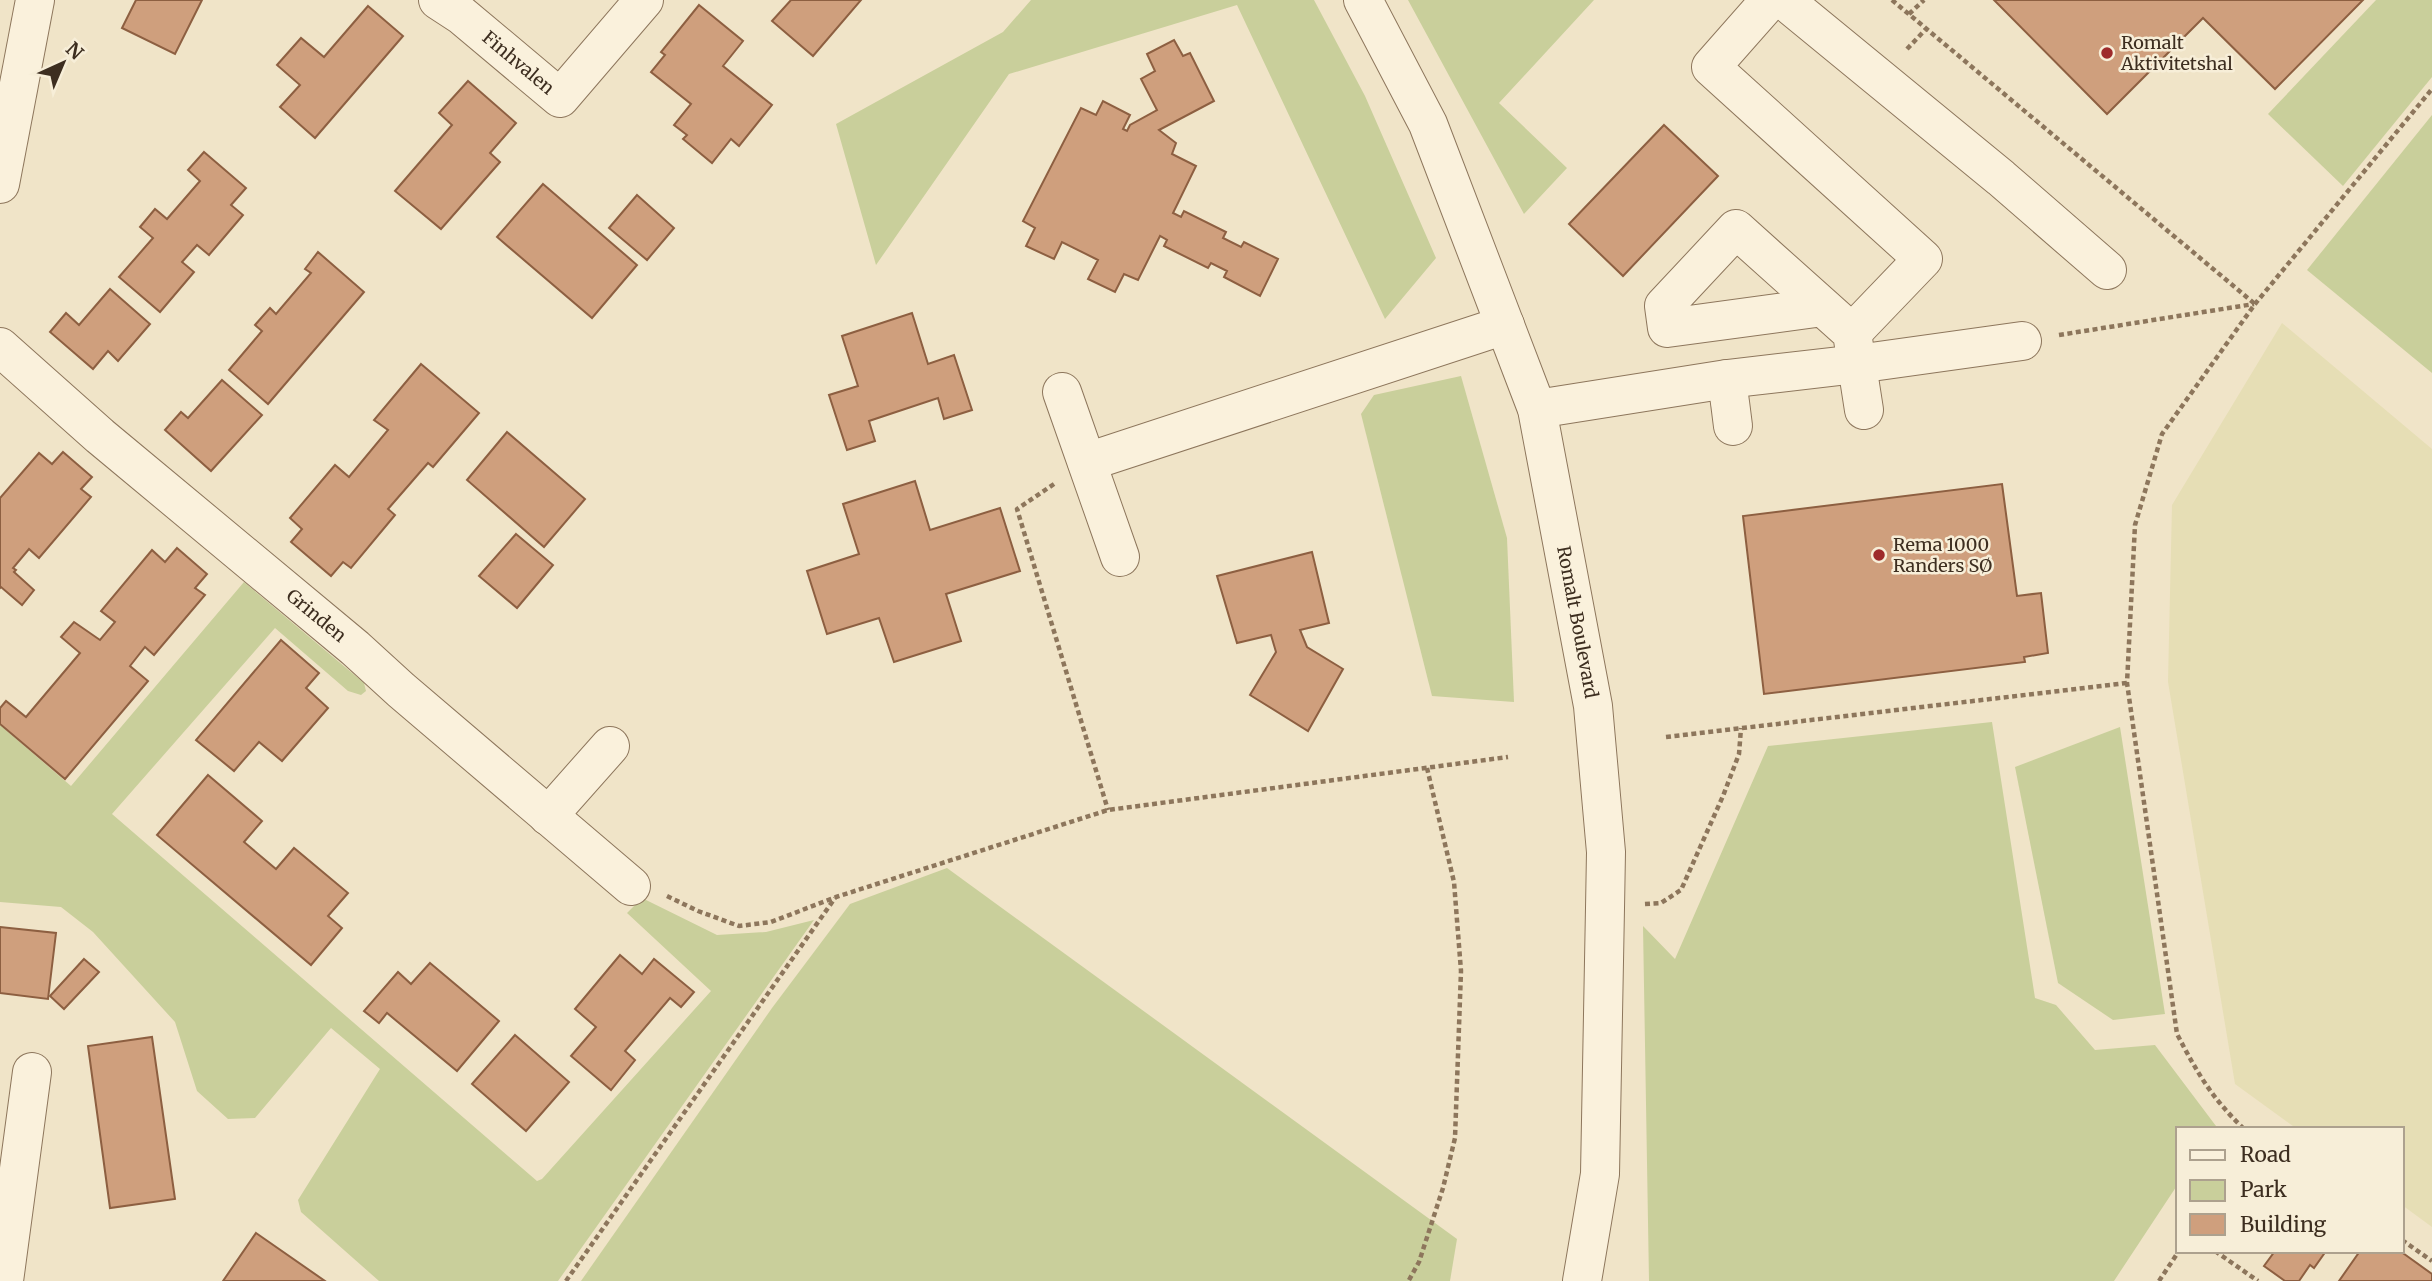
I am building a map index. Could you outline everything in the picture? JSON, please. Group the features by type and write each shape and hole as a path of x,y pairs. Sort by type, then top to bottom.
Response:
{"street":[{"path":"0,184 36,0"},
{"name":"Finhvalen","path":"438,0 461,15 560,98 644,0"},
{"name":"Romalt Boulevard","path":"1363,0 1428,124 1537,410 1593,706 1605,852 1600,1174 1582,1281"},
{"path":"1770,0 1711,66 1923,259 1854,349"},
{"path":"1784,0 1991,170 2107,270"},
{"path":"1823,307 1854,349 1864,410"},
{"path":"1087,462 1505,325"},
{"path":"1537,410 1727,379 1854,349 2022,341"},
{"name":"Grinden","path":"0,347 100,436 355,648 631,886"},
{"path":"1727,379 1733,426"},
{"path":"1062,392 1120,557"},
{"path":"548,816 610,746"},
{"path":"4,1281 32,1072"}],"path":[{"path":"1892,0 2255,304"},
{"path":"1909,14 1924,0"},
{"path":"2242,1127 2225,1111 2202,1081 2177,1034 2127,683 2135,525 2162,434 2255,304 2432,89"},
{"path":"2022,341 2255,304"},
{"path":"1087,462 1017,509 1108,810"},
{"path":"1666,737 2127,683"},
{"path":"1605,908 1661,902 1681,890 1739,754 1741,728"},
{"path":"631,886 644,884 698,911 739,926 771,922 836,897 1108,810 1508,757"},
{"path":"1409,1280 1419,1262 1443,1188 1455,1138 1461,971 1454,882 1427,768"},
{"path":"566,1281 836,897"},
{"path":"2404,1241 2432,1261"},
{"path":"2159,1281 2178,1253"},
{"path":"2218,1253 2258,1281"}],"shaded area":[{"path":"2282,323 2432,449 2432,1227 2404,1206 2404,1127 2294,1127 2235,1084 2168,682 2172,505"}],"green space":[{"path":"1031,0 1314,0 1365,96 1436,258 1385,319 1237,5 1009,74 876,265 836,124 1003,32"},
{"path":"1408,0 1594,0 1499,103 1567,168 1524,214"},
{"path":"2376,0 2432,0 2432,77 2343,186 2268,114"},
{"path":"2432,115 2432,373 2307,270"},
{"path":"1461,376 1507,538 1514,702 1432,696 1361,414 1374,395"},
{"path":"244,582 364,683 366,691 361,695 348,691 275,628 112,814 537,1181 542,1179 711,991 627,913 642,898 717,935 766,932 814,920 558,1281 379,1281 301,1212 298,1200 380,1069 331,1028 255,1118 228,1119 197,1091 175,1022 93,932 61,907 0,902 0,725 71,786"},
{"path":"1992,722 2035,998 2056,1005 2095,1050 2155,1045 2216,1126 2176,1127 2176,1187 2114,1281 1649,1281 1643,926 1675,959 1768,746"},
{"path":"2120,727 2165,1014 2113,1020 2058,983 2015,767"},
{"path":"947,868 1457,1239 1450,1281 581,1281 772,1008 850,904"}],"building":[{"path":"136,0 202,0 175,54 122,28"},
{"path":"791,0 861,0 813,56 772,21"},
{"name":"Romalt Aktivitetshal","path":"1994,0 2363,0 2275,89 2203,18 2107,114"},
{"path":"699,5 743,41 723,66 772,105 739,146 731,139 712,163 683,139 687,135 674,125 691,104 651,72 665,55 661,52"},
{"path":"368,6 403,36 315,138 280,107 300,85 277,65 301,38 324,57"},
{"path":"1174,40 1183,56 1190,53 1214,101 1159,130 1176,143 1172,154 1196,166 1173,213 1181,217 1184,211 1226,232 1223,238 1241,247 1244,242 1278,259 1260,296 1224,277 1227,271 1211,263 1208,268 1164,246 1167,240 1160,236 1138,280 1124,274 1115,292 1088,279 1098,260 1062,242 1054,259 1026,246 1035,228 1023,221 1081,108 1096,115 1103,101 1130,115 1123,129 1127,131 1130,125 1157,110 1141,79 1155,71 1147,54"},
{"path":"468,81 516,123 490,153 500,162 441,229 395,191 452,125 439,113"},
{"path":"1664,125 1718,176 1623,276 1569,224"},
{"path":"204,152 246,188 231,205 243,215 209,255 197,245 182,262 194,272 160,312 119,277 153,238 140,227 155,209 167,219 200,181 188,170"},
{"path":"543,184 637,265 592,318 497,237"},
{"path":"637,195 674,228 647,260 609,228"},
{"path":"318,252 364,292 268,404 229,370 262,331 255,325 270,308 276,314 311,273 305,269"},
{"path":"110,289 150,324 118,361 108,351 93,369 50,332 66,313 79,325"},
{"path":"912,313 928,364 954,355 972,410 944,419 938,398 869,421 875,441 847,450 829,395 858,386 842,336"},
{"path":"421,364 479,413 433,467 428,463 388,509 395,515 351,568 343,562 331,576 291,542 302,529 290,518 335,465 349,477 388,430 374,420"},
{"path":"222,380 262,415 211,471 165,430 181,412 188,418"},
{"path":"507,432 585,499 544,547 467,480"},
{"path":"63,452 92,477 81,489 91,497 39,558 29,549 13,568 34,590 22,605 0,588 0,498 39,453 52,464"},
{"path":"915,481 930,530 1000,508 1020,571 946,594 961,641 894,662 879,618 827,634 807,571 859,554 843,504"},
{"name":"Rema 1000 Randers SØ","path":"2002,484 2017,596 2041,593 2048,653 2024,657 2025,662 1764,694 1743,516"},
{"path":"516,534 553,565 517,608 479,576"},
{"path":"177,548 207,574 195,588 205,595 154,655 145,647 130,666 148,681 65,779 0,724 0,708 6,701 26,717 80,653 61,637 74,622 100,640 115,622 101,611 152,550 165,562"},
{"path":"1312,552 1329,623 1300,630 1307,647 1343,669 1308,731 1250,695 1276,652 1271,635 1237,643 1217,576"},
{"path":"281,640 319,673 306,688 328,708 282,761 259,742 234,771 196,740"},
{"path":"208,775 262,821 244,842 276,869 294,848 348,893 328,916 342,928 311,965 157,835"},
{"path":"0,927 56,933 48,999 0,993"},
{"path":"620,955 642,974 654,959 694,992 681,1007 670,998 625,1051 635,1060 611,1090 571,1056 596,1027 575,1009"},
{"path":"84,959 99,972 64,1009 50,996"},
{"path":"430,963 499,1021 457,1071 387,1013 379,1023 364,1011 398,972 411,984"},
{"path":"515,1035 569,1082 526,1131 472,1084"},
{"path":"152,1037 175,1199 110,1208 88,1046"},
{"path":"256,1233 325,1281 223,1281"},
{"path":"2274,1253 2325,1253 2314,1268 2310,1265 2299,1281 2285,1281 2264,1266"},
{"path":"2359,1253 2403,1253 2432,1274 2432,1281 2339,1281"}],"place":[{"name":"Romalt Aktivitetshal","path":"2107,53"},
{"name":"Rema 1000 Randers SØ","path":"1879,555"}]}
